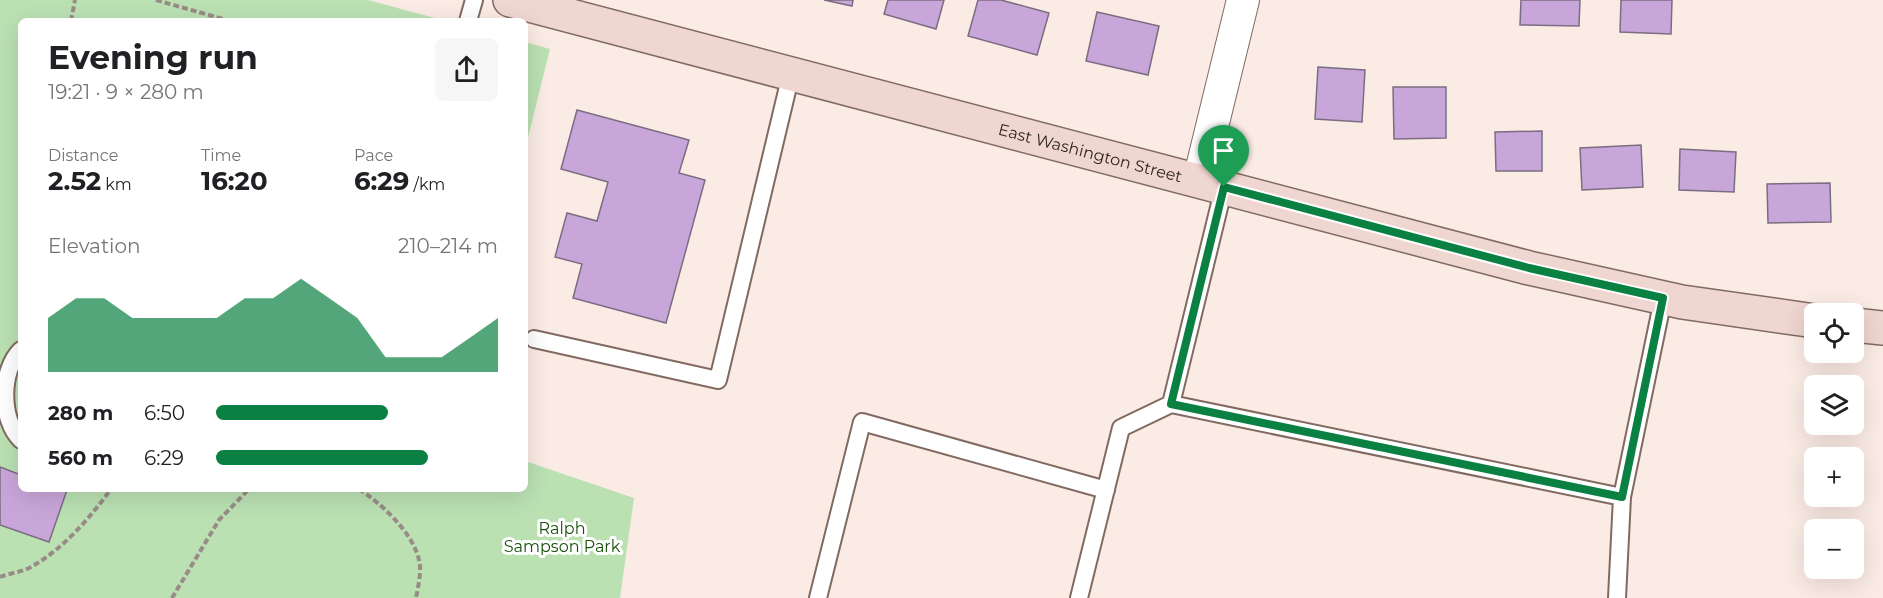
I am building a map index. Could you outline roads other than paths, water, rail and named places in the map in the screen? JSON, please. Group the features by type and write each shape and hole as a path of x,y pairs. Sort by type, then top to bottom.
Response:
{"street":[{"name":"East Washington Street","path":"510,0 1529,268 1663,298 1804,319"},
{"path":"1211,183 1243,0"},
{"path":"1864,326 1883,328"}],"lane":[{"path":"469,18 474,0"},
{"path":"534,339 718,380 792,74"},
{"path":"1171,404 1211,183"},
{"path":"1617,598 1622,497 1663,298"},
{"path":"18,354 6,369 1,386 1,405 6,423 18,437"},
{"path":"1079,598 1121,428 1171,404 1622,497"},
{"path":"818,598 862,422 1106,490"}],"park label":[{"name":"Ralph Sampson Park","path":"562,537"}]}
